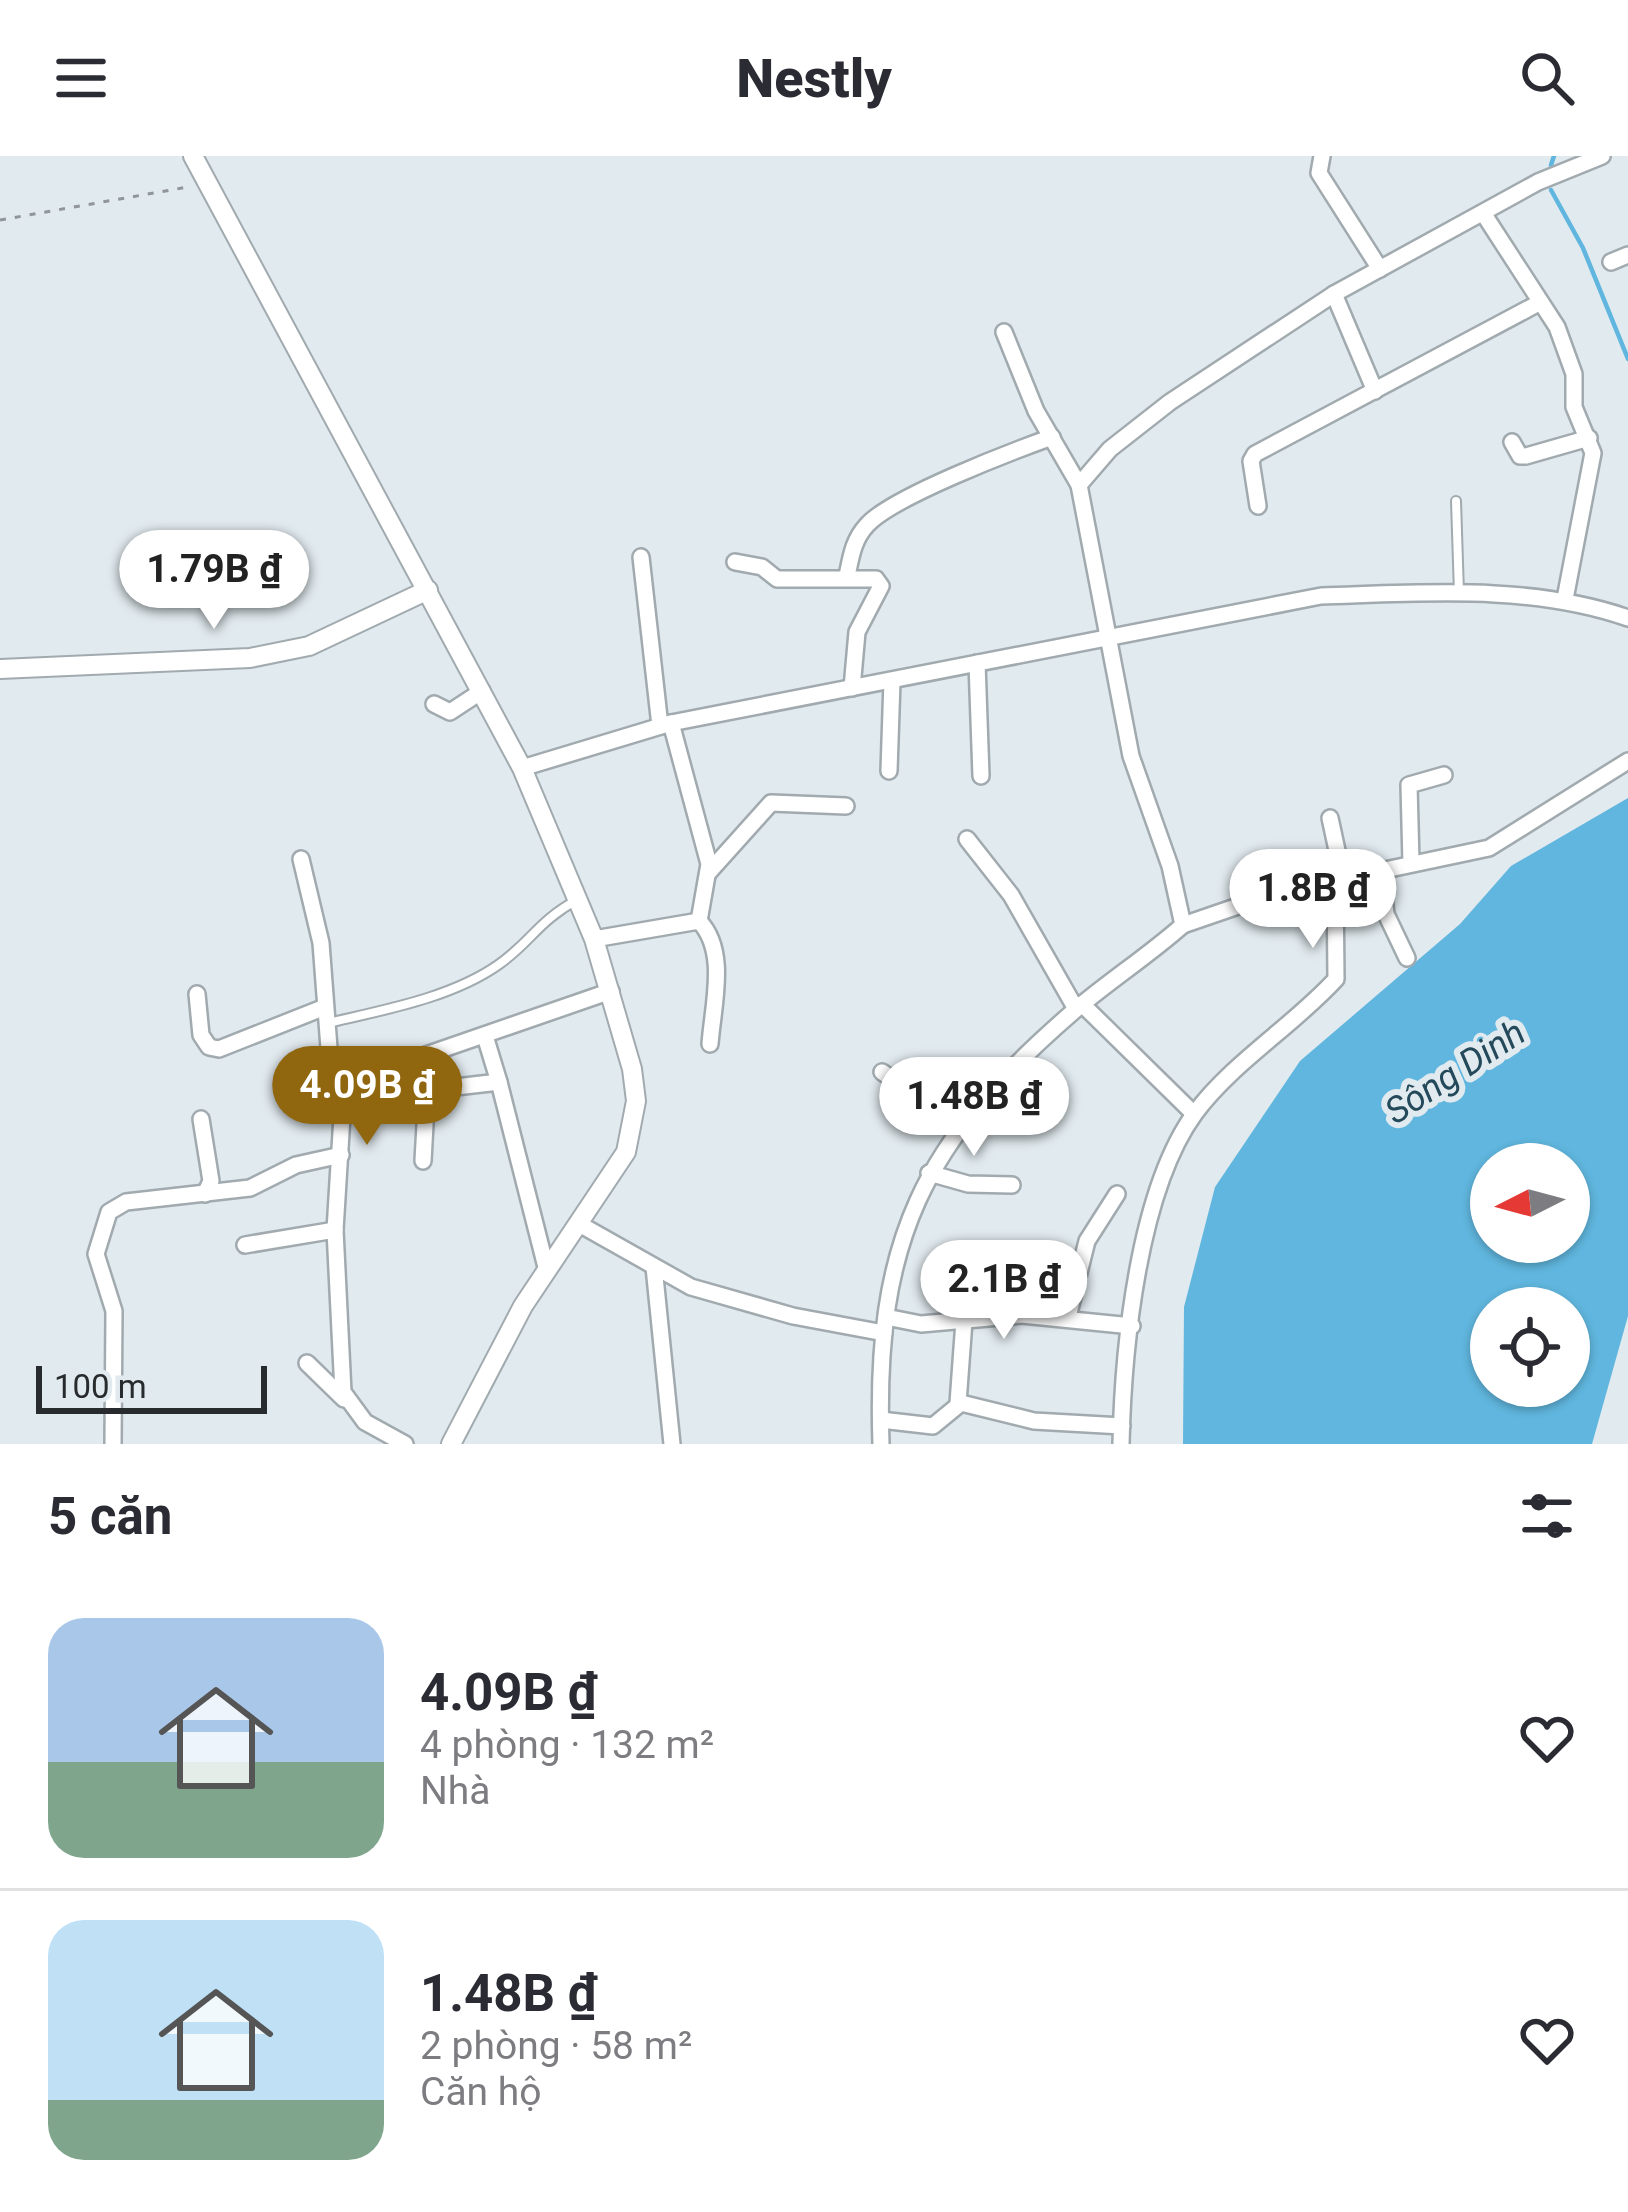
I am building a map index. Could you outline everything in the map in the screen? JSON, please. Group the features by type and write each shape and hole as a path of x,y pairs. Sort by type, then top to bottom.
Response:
{"street":[{"path":"193,156 522,768 594,939 632,1069 632,1135 581,1225 495,1354 451,1444"},
{"path":"1322,156 1319,172 1380,269"},
{"path":"1079,485 1110,449 1170,402 1334,294 1484,216 1538,182 1602,156"},
{"path":"1484,216 1557,327 1567,352 1574,407 1589,438 1593,466 1565,599"},
{"path":"1610,262 1628,255"},
{"path":"1334,294 1376,391"},
{"path":"1258,506 1251,461 1256,454 1454,344 1538,304"},
{"path":"1004,332 1079,485 1131,756 1171,866 1183,925"},
{"path":"847,576 852,548 871,519 958,474 1052,437"},
{"path":"1512,442 1520,456 1526,456 1589,438"},
{"path":"641,557 666,725 710,872"},
{"path":"735,562 763,567 777,579 876,579 881,586 857,632 852,688"},
{"path":"0,669 250,658 309,646 428,590"},
{"path":"522,768 666,725 1321,596 1565,599 1628,619"},
{"path":"977,663 981,776"},
{"path":"889,771 892,681"},
{"path":"434,704 450,712 482,691"},
{"path":"881,1444 885,1325 905,1235 929,1173 958,1125 1079,1007 1183,925 1246,901 1502,842 1628,761"},
{"path":"1411,863 1409,785 1444,775"},
{"path":"699,921 710,872 771,802 846,806"},
{"path":"958,1403 1122,1435 1132,1326 1157,1199 1195,1114 1336,980 1339,879 1330,818"},
{"path":"967,839 1011,895 1079,1007 1195,1114"},
{"path":"301,859 321,943 326,1015 343,1100 335,1230 344,1399"},
{"path":"1382,870 1386,914 1407,958"},
{"path":"594,939 699,921"},
{"path":"699,921 713,936 717,952 710,1044"},
{"path":"423,1056 611,992"},
{"path":"197,994 201,1035 209,1047 219,1049 326,1015"},
{"path":"485,1036 548,1271"},
{"path":"882,1072 958,1125"},
{"path":"343,1100 499,1082"},
{"path":"423,1161 427,1088"},
{"path":"201,1119 212,1180 205,1194"},
{"path":"112,1444 113,1311 96,1254 103,1222 119,1203 250,1188 296,1165 341,1155"},
{"path":"929,1173 968,1184 1012,1185"},
{"path":"1068,1317 1087,1241 1117,1194"},
{"path":"581,1225 710,1293 793,1316 885,1325 1068,1317 1132,1326"},
{"path":"245,1245 335,1230"},
{"path":"654,1267 672,1444"},
{"path":"880,1420 932,1426 958,1403 964,1321"},
{"path":"308,1363 378,1438 405,1444"}],"lane":[{"path":"1456,501 1459,595"},
{"path":"326,1015 465,984 523,946 541,920 578,899"}],"path":[{"path":"0,220 207,184"}],"water":[{"name":"Sông Dinh","path":"1628,798 1628,1316 1592,1444 1183,1444 1184,1307 1215,1187 1300,1061 1460,924 1511,866"}],"waterway":[{"path":"1551,165 1554,156"},
{"path":"1551,190 1583,248 1628,359"}]}
